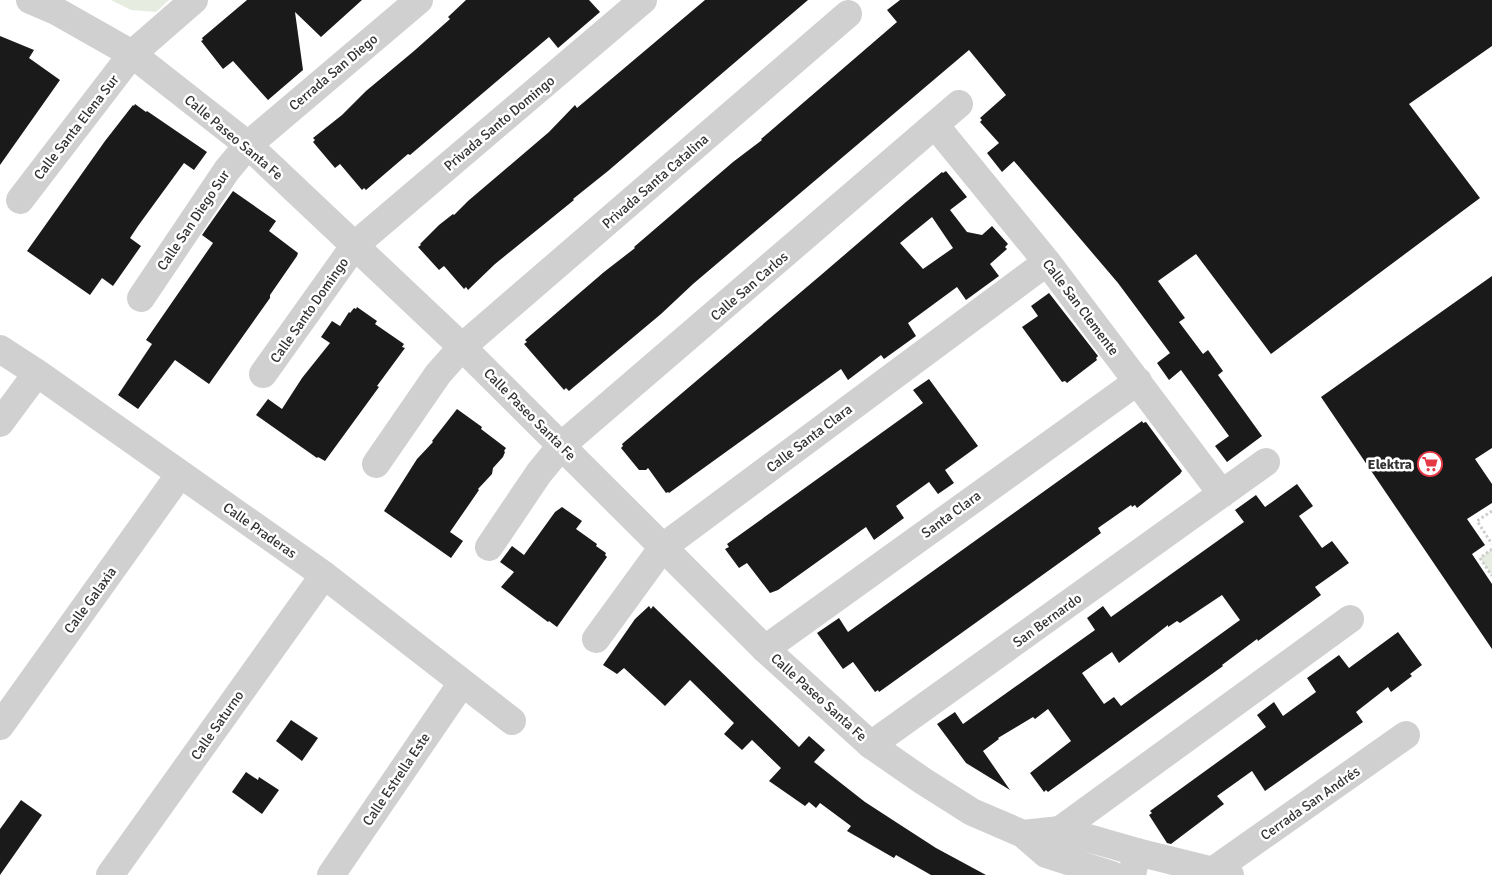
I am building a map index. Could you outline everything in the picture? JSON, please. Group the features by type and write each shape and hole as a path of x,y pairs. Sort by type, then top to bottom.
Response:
{"street":[{"name":"Calle Paseo Santa Fe","path":"30,0 58,12 132,54 248,145 462,347 765,649 871,745 972,812 1023,834 1046,854 1112,875"},
{"name":"Calle Santa Elena Sur","path":"20,200 132,54 194,0"},
{"name":"Cerrada San Diego","path":"248,145 419,0"},
{"name":"Privada Santo Domingo","path":"355,245 643,0"},
{"name":"Privada Santa Catalina","path":"376,464 438,374 462,347 848,14"},
{"name":"Calle San Carlos","path":"489,547 540,473 562,446 959,104"},
{"name":"Calle San Clemente","path":"935,125 1047,262 1222,494"},
{"name":"Calle San Diego Sur","path":"141,298 227,170 248,145"},
{"name":"Calle Santo Domingo","path":"263,374 355,245"},
{"name":"Calle Santa Clara","path":"596,639 663,547 1047,262"},
{"name":"Calle Praderas","path":"0,349 324,575 512,721"},
{"path":"0,423 37,373"},
{"name":"Santa Clara","path":"765,649 1138,381"},
{"name":"San Bernardo","path":"871,745 1266,462"},
{"name":"Calle Galaxia","path":"0,726 180,474"},
{"name":"Calle Saturno","path":"110,875 324,575"},
{"path":"1046,854 1060,830 1350,619"},
{"name":"Calle Estrella Este","path":"331,875 462,683"},
{"name":"Cerrada San Andrés","path":"1222,872 1406,735"},
{"name":"Calle Paseo Santa Fe","path":"1023,834 1060,830 1135,863 1222,872"}],"path":[{"path":"1492,511 1477,521 1492,544"},
{"path":"1492,549 1480,558 1492,576"}],"shaded area":[{"path":"111,0 169,0 156,12 131,10"},
{"path":"1492,549 1492,576 1480,558"}],"building":[{"path":"247,0 362,0 321,37 295,12 303,70 268,100 233,61 223,69 201,41 203,40 202,38"},
{"path":"466,0 589,0 600,12 558,48 549,37 410,155 408,154 366,190 364,188 362,190 340,164 335,168 313,142 315,140 313,138 342,115 366,91 450,19 448,17"},
{"path":"705,0 808,0 574,200 495,264 468,290 466,287 464,289 444,266 439,270 418,247 420,244 439,225 454,215 549,132 575,105 577,108"},
{"path":"900,0 1492,0 1492,46 1409,104 1480,198 1271,354 1196,254 1158,281 1185,318 1179,322 1203,354 1208,350 1223,371 1218,375 1262,436 1227,462 1215,446 1229,436 1181,370 1169,380 1157,363 1170,353 1118,283 1014,161 1002,172 987,153 999,143 980,122 982,120 980,118 1006,95 969,50 693,284 661,314 569,391 566,388 564,390 524,344 527,342 525,340 635,248 733,162 762,140 897,22 887,10"},
{"path":"0,36 34,50 29,58 60,80 0,165"},
{"path":"135,104 207,152 194,170 184,163 138,226 130,238 141,246 113,286 102,278 90,295 27,251 105,141"},
{"path":"946,171 967,197 950,210 967,232 982,235 992,226 1008,244 1005,247 1007,249 990,264 999,276 966,300 957,287 908,323 916,336 884,359 881,355 848,380 841,369 669,493 666,493 648,468 646,470 639,470 621,448 622,444 906,202","holes":["932,217 953,248 923,269 900,243"]},
{"path":"233,191 276,221 269,231 298,253 297,256 270,295 270,298 209,384 175,360 138,409 118,395 152,344 146,340 213,243 202,235"},
{"path":"1492,276 1492,448 1475,459 1492,484 1492,503 1467,519 1485,545 1472,554 1492,584 1492,649 1321,397"},
{"path":"1049,293 1098,356 1097,360 1067,383 1065,381 1062,382 1022,327 1038,316 1031,306"},
{"path":"357,307 377,321 375,324 404,344 402,347 405,348 325,461 317,458 256,415 268,399 282,409 302,378 330,343 321,337 332,321 340,326 349,312"},
{"path":"929,379 978,446 945,470 954,483 938,494 929,482 896,506 904,518 874,540 866,527 778,590 770,593 747,563 739,568 725,549 729,547 727,544 923,403 913,390"},
{"path":"457,409 506,448 503,457 493,468 492,474 478,489 450,532 463,541 451,558 384,511 417,459 433,442"},
{"path":"1142,421 1143,423 1146,422 1182,471 1180,474 1137,508 1135,505 1132,507 1131,505 1098,528 1101,533 879,692 878,690 875,692 853,662 843,669 817,633 839,618 848,632"},
{"path":"1297,484 1313,506 1299,516 1322,548 1332,541 1349,563 1315,587 1321,595 1258,641 1257,639 1223,666 1048,792 1046,790 1044,792 1030,773 1071,741 1048,709 1035,719 1033,717 998,738 983,751 1010,790 966,763 937,724 955,712 963,724 1095,630 1087,618 1103,606 1111,617 1244,522 1235,510 1256,495 1265,507","holes":["1222,595 1240,620 1121,706 1114,697 1104,704 1082,673 1112,652 1119,663 1168,625 1168,627 1177,621 1180,623"]},
{"path":"562,507 582,521 576,529 597,544 596,546 606,553 607,557 557,627 501,587 514,572 500,562 512,546 524,555 555,512"},
{"path":"649,606 651,609 653,606 799,747 809,736 825,750 814,762 865,802 936,848 986,875 931,875 896,855 894,858 847,831 851,826 820,803 816,808 809,802 805,806 769,781 781,768 752,740 742,750 724,734 734,723 690,680 665,706 624,668 617,674 603,665 635,619"},
{"path":"1398,632 1422,665 1410,674 1412,676 1391,692 1388,687 1356,712 1363,722 1265,791 1252,771 1217,796 1224,804 1171,844 1167,843 1149,815 1152,813 1150,811 1266,727 1257,715 1274,702 1283,716 1316,692 1307,678 1339,655 1349,668"},
{"path":"291,720 318,738 302,761 276,741"},
{"path":"246,772 258,780 259,777 279,790 262,814 232,792"},
{"path":"21,800 42,815 0,875 0,829"}],"place":[{"name":"Elektra","path":"1430,464"}]}
